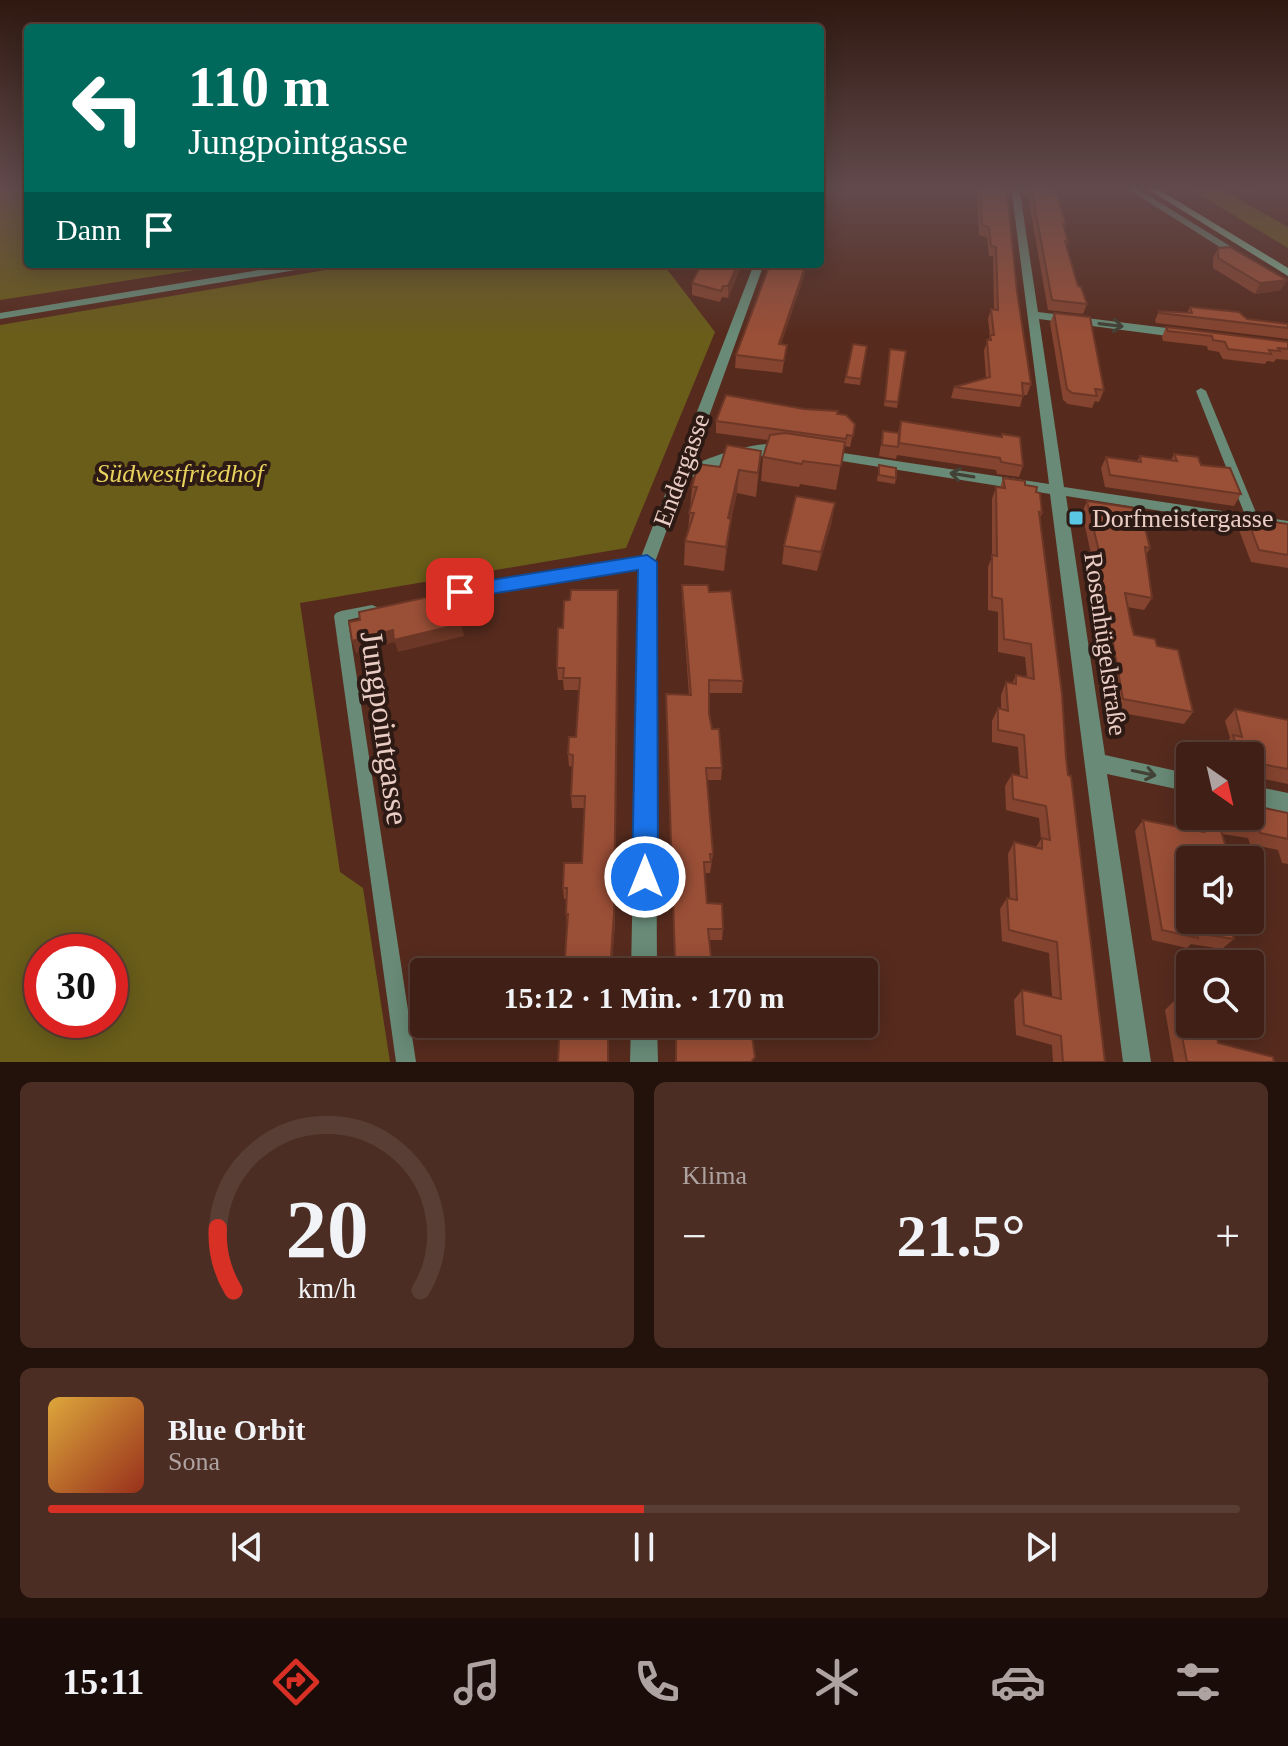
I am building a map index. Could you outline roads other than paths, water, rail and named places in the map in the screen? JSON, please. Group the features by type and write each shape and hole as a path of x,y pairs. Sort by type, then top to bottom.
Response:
{"main road":[{"path":"1227,236 1288,273"},
{"path":"1248,236 1288,260"}],"street":[{"name":"Rosenhügelstraße","path":"1022,236 1056,490 1098,763 1137,1062"},
{"path":"1207,236 1288,285"},
{"path":"0,316 290,268"},
{"name":"Endergasse","path":"644,958 647,562 757,268"},
{"path":"1034,315 1193,335"},
{"path":"679,477 717,457 753,450 805,452 1288,526"},
{"path":"1098,763 1176,780"},
{"path":"1264,798 1288,803"},
{"path":"644,1038 644,1062"}],"lane":[{"path":"1201,391 1253,520"},
{"path":"430,598 490,585 647,562"},
{"name":"Jungpointgasse","path":"385,607 341,616 406,1062"}],"place":[{"name":"Dorfmeistergasse","path":"1076,518"}],"park label":[{"name":"Südwestfriedhof","path":"180,473"}]}
